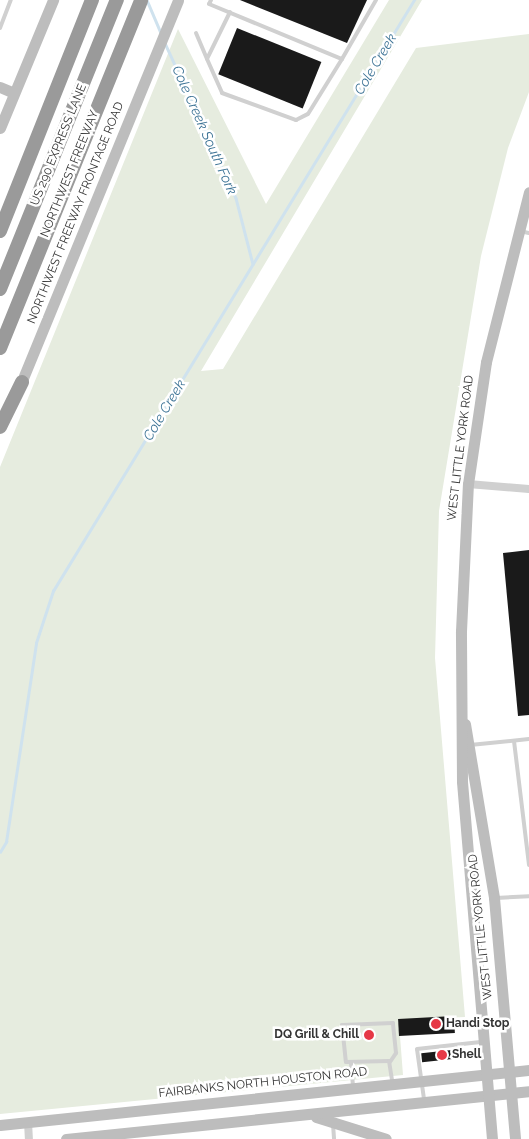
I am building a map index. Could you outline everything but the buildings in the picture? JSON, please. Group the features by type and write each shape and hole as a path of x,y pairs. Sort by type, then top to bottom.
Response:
{"highway":[{"path":"0,231 92,0"},
{"name":"US 290 EXPRESS LANE","path":"0,289 117,0"},
{"name":"NORTHWEST FREEWAY","path":"0,348 139,6"},
{"path":"0,426 22,382"}],"main road":[{"path":"0,128 3,113 14,93 52,0"},
{"name":"NORTHWEST FREEWAY FRONTAGE ROAD","path":"0,436 178,0"},
{"path":"0,87 14,93"},
{"name":"WEST LITTLE YORK ROAD","path":"492,1139 462,781 460,631 468,484 486,362 523,232 529,192"},
{"name":"WEST LITTLE YORK ROAD","path":"462,713 470,745 494,898 515,1139"},
{"name":"FAIRBANKS NORTH HOUSTON ROAD","path":"0,1124 529,1070"},
{"path":"72,1139 163,1133 309,1115 333,1117 424,1102 529,1091"},
{"path":"163,1107 163,1133"},
{"path":"333,1117 386,1139"}],"street":[{"path":"468,484 529,489"},
{"path":"28,1122 29,1139"}],"lane":[{"path":"0,28 11,0"},
{"path":"211,0 209,4 342,60"},
{"path":"196,33 218,90 296,120 308,114 342,60 376,0"},
{"path":"207,59 230,12"},
{"path":"470,745 529,739"},
{"path":"514,741 529,865"},
{"path":"494,898 529,896"},
{"path":"390,1062 351,1063 345,1060 342,1025 393,1023 396,1053 390,1062 392,1084"},
{"path":"424,1102 417,1049 484,1041"},
{"path":"351,1063 353,1088"},
{"path":"333,1117 334,1139"}],"shaded area":[{"path":"389,0 422,0 201,371 223,369 416,48 529,34 529,92 508,148 481,256 439,511 435,658 465,1017 399,1023 403,1075 0,1114 0,467 178,29 266,204"}],"waterway":[{"name":"Cole Creek South Fork","path":"147,0 161,33"},
{"name":"Cole Creek","path":"0,852 6,842 36,643 53,591 414,0"},
{"name":"Cole Creek South Fork","path":"165,43 236,198 253,264"}],"place":[{"name":"Handi Stop","path":"436,1024"},
{"name":"DQ Grill & Chill","path":"369,1035"},
{"name":"Shell","path":"442,1055"}]}
